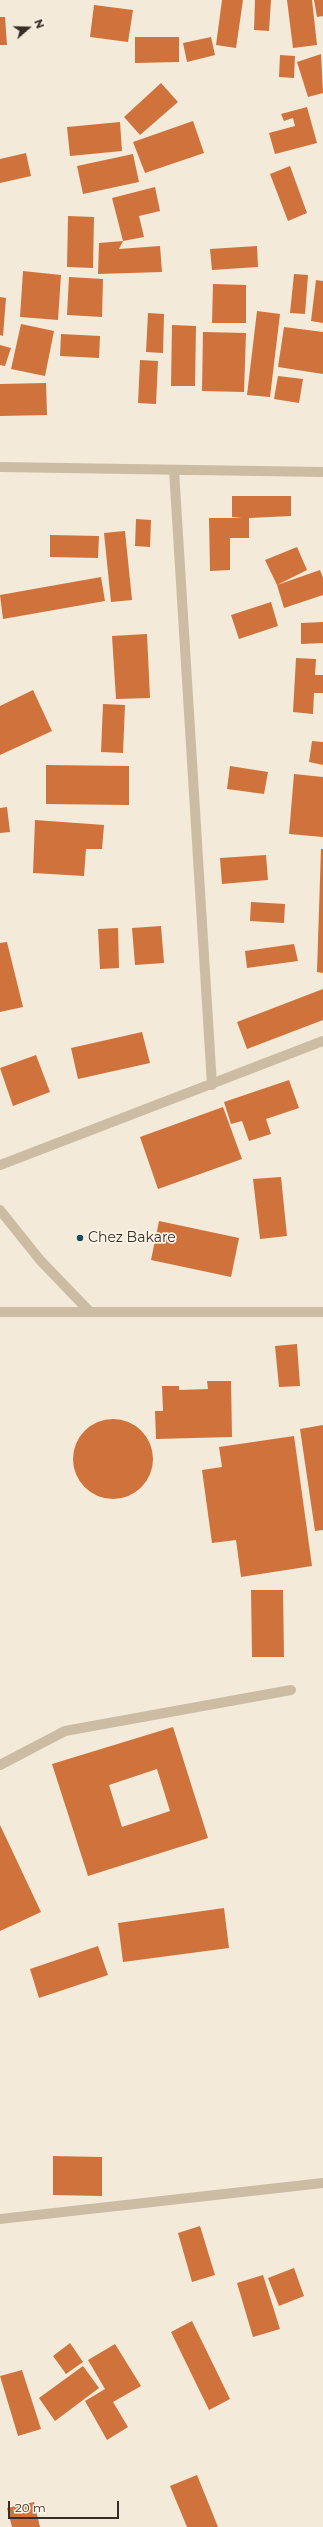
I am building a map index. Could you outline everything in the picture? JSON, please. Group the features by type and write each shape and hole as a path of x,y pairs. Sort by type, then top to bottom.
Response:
{"street":[{"path":"0,467 323,472"},
{"path":"174,470 212,1085"},
{"path":"0,1165 212,1085 323,1041"},
{"path":"0,1210 40,1260 90,1312"},
{"path":"0,1312 323,1312"},
{"path":"0,1765 65,1730 291,1690"},
{"path":"0,2219 323,2183"}],"building":[{"path":"222,0 243,0 236,48 216,45"},
{"path":"255,0 271,0 269,31 254,30"},
{"path":"287,0 312,0 317,45 293,48"},
{"path":"314,0 323,0 323,16 317,17"},
{"path":"94,5 133,10 128,42 90,37"},
{"path":"0,17 5,17 7,45 0,45"},
{"path":"135,37 179,37 179,62 135,63"},
{"path":"211,37 215,55 187,62 183,43"},
{"path":"321,54 323,93 308,97 297,62"},
{"path":"280,55 295,56 294,78 279,77"},
{"path":"161,83 178,102 140,135 124,117"},
{"path":"307,107 317,143 275,154 269,133 295,126 293,118 284,121 281,114"},
{"path":"193,121 204,153 145,173 133,142"},
{"path":"120,122 122,151 70,156 67,127"},
{"path":"26,153 31,176 0,183 0,159"},
{"path":"133,154 139,182 83,194 77,166"},
{"path":"290,166 307,213 288,221 270,174"},
{"path":"155,187 160,211 139,216 144,237 123,241 112,198"},
{"path":"68,216 94,217 93,268 67,267"},
{"path":"123,241 119,249 160,246 162,272 98,274 99,243"},
{"path":"257,246 258,267 212,270 210,249"},
{"path":"23,271 61,275 58,320 20,317"},
{"path":"294,274 308,275 305,314 290,313"},
{"path":"69,277 103,279 102,317 67,315"},
{"path":"316,280 323,281 323,323 311,321"},
{"path":"213,284 246,285 246,323 212,323"},
{"path":"0,297 6,298 3,336 0,335"},
{"path":"257,311 280,314 270,397 247,395"},
{"path":"148,313 164,314 163,353 146,352"},
{"path":"21,324 54,331 45,376 11,369"},
{"path":"172,325 196,326 195,386 171,386"},
{"path":"284,327 323,332 323,374 278,367"},
{"path":"203,332 246,333 244,392 202,391"},
{"path":"61,334 100,336 99,358 60,356"},
{"path":"0,345 11,348 5,366 0,365"},
{"path":"140,360 158,361 156,404 138,403"},
{"path":"278,376 303,379 299,403 274,399"},
{"path":"46,383 47,415 0,416 0,384"},
{"path":"232,496 291,496 291,516 249,518 249,538 230,538 230,570 210,571 209,518 242,518 232,517"},
{"path":"136,519 151,520 150,547 135,546"},
{"path":"125,531 132,600 111,602 104,533"},
{"path":"50,535 99,536 98,558 50,557"},
{"path":"297,547 307,570 277,585 265,560"},
{"path":"320,570 323,578 323,595 284,608 277,585"},
{"path":"101,577 105,601 3,619 0,595"},
{"path":"271,602 278,626 239,639 231,615"},
{"path":"323,622 323,643 301,644 301,623"},
{"path":"147,634 150,698 116,699 112,636"},
{"path":"296,658 316,659 315,675 323,675 323,693 314,693 313,714 293,712"},
{"path":"33,690 52,731 0,755 0,706"},
{"path":"103,704 125,705 123,753 101,752"},
{"path":"312,741 323,742 323,765 309,762"},
{"path":"46,765 129,766 129,805 46,804"},
{"path":"230,766 268,772 264,794 227,789"},
{"path":"294,774 323,777 323,837 289,834"},
{"path":"7,807 10,832 0,833 0,808"},
{"path":"35,820 104,825 102,849 86,849 84,876 33,873"},
{"path":"321,849 323,849 323,973 317,972"},
{"path":"266,855 268,880 222,884 220,858"},
{"path":"251,902 285,904 284,923 250,921"},
{"path":"161,926 164,963 135,965 132,928"},
{"path":"118,928 119,968 100,969 98,929"},
{"path":"7,942 23,1007 0,1012 0,943"},
{"path":"294,944 298,961 247,968 245,951"},
{"path":"323,989 323,1020 247,1049 237,1022"},
{"path":"142,1032 150,1063 78,1079 71,1048"},
{"path":"36,1055 50,1092 13,1106 0,1068"},
{"path":"289,1080 299,1108 266,1119 271,1134 249,1141 242,1121 231,1124 224,1102"},
{"path":"223,1107 242,1159 158,1189 140,1137"},
{"path":"281,1177 287,1236 260,1239 253,1179"},
{"path":"159,1221 239,1238 231,1277 151,1260"},
{"path":"297,1344 300,1386 279,1387 275,1346"},
{"path":"207,1381 231,1381 232,1437 156,1439 155,1411 163,1411 162,1386 179,1386 179,1390 208,1389"},
{"path":"113,1419 128,1422 141,1431 150,1444 153,1459 150,1474 141,1487 128,1496 113,1499 98,1496 85,1487 76,1474 73,1459 76,1444 85,1431 98,1422"},
{"path":"323,1425 323,1530 315,1531 300,1429"},
{"path":"294,1436 312,1566 241,1577 236,1540 212,1543 202,1470 222,1467 219,1447"},
{"path":"251,1590 283,1590 284,1657 252,1657"},
{"path":"173,1727 208,1838 88,1876 52,1764","holes":["157,1769 170,1811 122,1827 109,1785"]},
{"path":"0,1825 41,1912 0,1931"},
{"path":"224,1908 229,1948 123,1962 118,1923"},
{"path":"98,1946 108,1975 39,1998 30,1969"},
{"path":"53,2156 102,2157 102,2196 53,2195"},
{"path":"200,2226 215,2275 192,2282 178,2233"},
{"path":"294,2268 304,2296 279,2306 268,2278"},
{"path":"263,2275 280,2329 253,2337 237,2283"},
{"path":"192,2321 230,2399 209,2410 171,2332"},
{"path":"70,2343 83,2362 66,2374 53,2356"},
{"path":"115,2344 141,2386 113,2402 128,2427 107,2440 85,2401 105,2389 88,2360"},
{"path":"83,2366 99,2388 55,2421 39,2398"},
{"path":"22,2370 41,2429 18,2436 0,2376"},
{"path":"197,2475 218,2527 187,2527 170,2486"},
{"path":"34,2502 40,2527 12,2527 7,2508"}],"place":[{"name":"Chez Bakare","path":"80,1238"}]}
